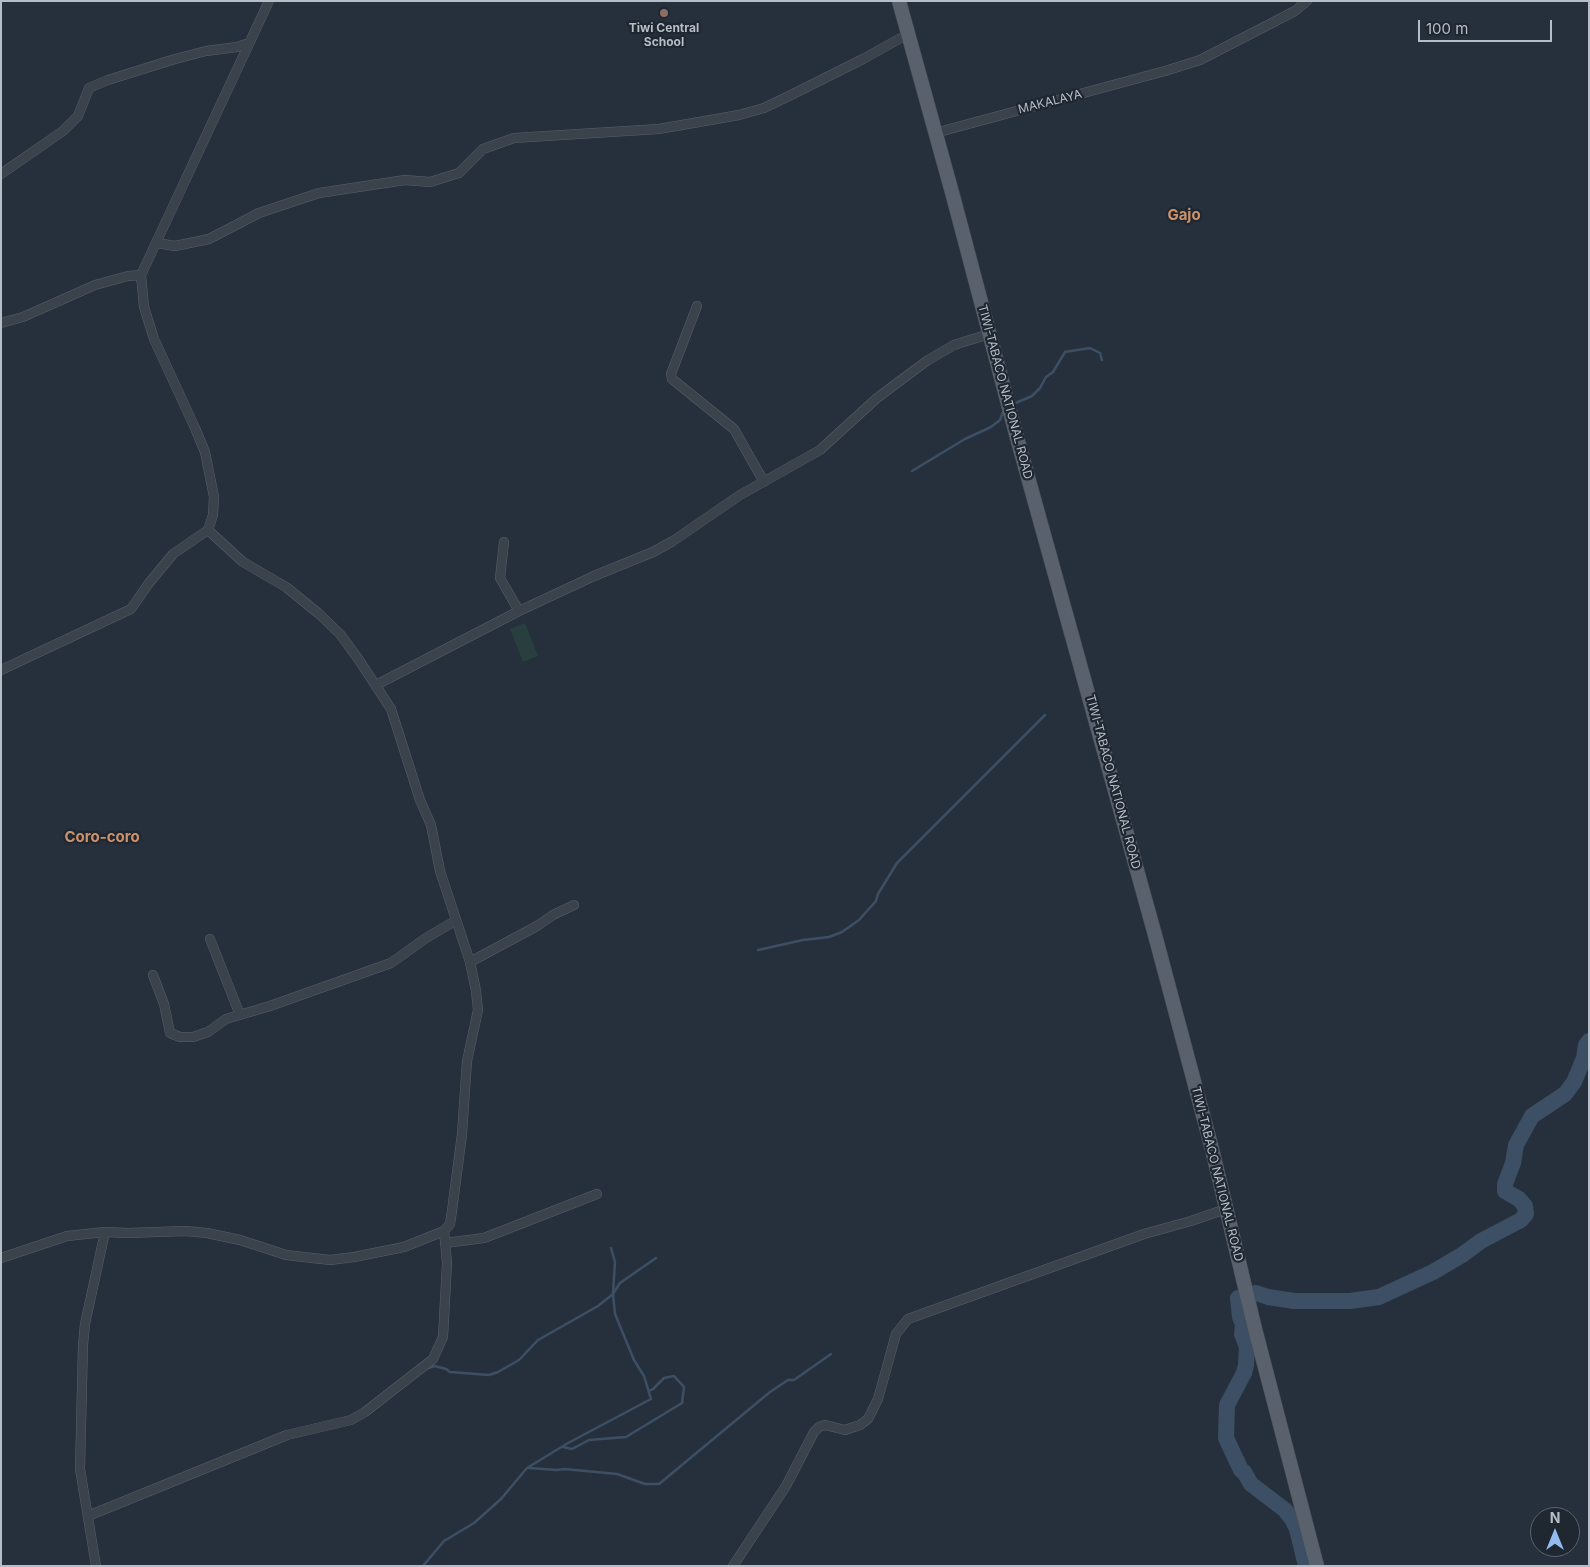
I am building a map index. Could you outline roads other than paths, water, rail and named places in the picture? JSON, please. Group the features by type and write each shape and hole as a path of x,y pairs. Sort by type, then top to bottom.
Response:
{"main road":[{"name":"TIWI-TABACO NATIONAL ROAD","path":"899,1 1155,935 1212,1149 1255,1329 1318,1566"}],"street":[{"path":"1,670 131,609 173,554 208,530 214,515 214,497 204,452 196,428 148,322 144,307 142,275 269,1"},
{"name":"MAKALAYA","path":"935,133 1200,60 1295,11 1307,1"},
{"path":"157,243 175,246 209,239 259,213 319,193 405,180 430,182 460,173 483,149 514,138 659,129 739,115 764,108 863,59 908,34"},
{"path":"1,174 63,131 78,116 89,88 108,80 175,59 249,43"},
{"path":"1,323 23,317 95,285 128,276 142,275"},
{"path":"697,306 671,374 672,379 734,430 764,482"},
{"path":"376,685 519,611 594,576 653,552 673,541 740,495 820,450 877,398 928,360 954,346 989,334"},
{"path":"1,1258 67,1236 105,1232 128,1234 186,1231 240,1240 286,1255 330,1260 404,1247 444,1231 450,1224 462,1134 467,1061 478,1010 476,991 470,962 455,921 436,857 431,825 420,800 391,709 340,634 286,587 243,562 208,530"},
{"path":"504,542 500,578 519,611"},
{"path":"470,962 537,926 552,915 574,906"},
{"path":"154,975 164,1004 170,1033 180,1037 193,1037 208,1032 226,1020 390,963 455,921"},
{"path":"210,939 240,1015"},
{"path":"445,1243 484,1238 597,1194"},
{"path":"733,1566 786,1486 814,1432 825,1425 845,1430 860,1425 868,1419 878,1399 896,1334 908,1319 1144,1234 1226,1209"},
{"path":"88,1516 287,1435 351,1420 365,1412 433,1358 443,1337 447,1263 444,1231"},
{"path":"96,1566 80,1469 83,1345 85,1324 105,1232"}],"waterway":[{"path":"1013,404 1032,396 1040,388 1046,377 1053,372 1065,352 1090,348 1100,353 1102,360"},
{"path":"912,471 965,439 991,427 1000,420 1004,409"},
{"path":"758,950 803,940 829,937 842,932 859,920 876,901 878,894 897,863 1045,715"},
{"path":"1306,1566 1297,1529 1292,1519 1285,1510 1251,1484 1241,1470 1226,1438 1227,1405 1244,1373 1246,1365 1247,1347 1242,1334 1243,1324 1240,1317 1238,1298 1256,1293 1294,1301 1350,1301 1379,1297 1433,1272 1481,1241 1521,1220 1526,1214 1525,1206 1519,1199 1505,1191 1505,1184 1513,1163 1516,1145 1532,1116 1565,1094 1574,1082 1589,1041"},
{"path":"423,1566 444,1541 474,1523 501,1499 527,1468 568,1443 651,1399 644,1376 634,1360 615,1314 613,1294 615,1262 611,1248"},
{"path":"428,1368 435,1366 450,1372 489,1375 498,1372 519,1360 538,1340 598,1306 613,1294 620,1283 656,1258"},
{"path":"529,1468 617,1474 645,1484 659,1484 770,1392 788,1380 794,1380 831,1354"},
{"path":"563,1447 572,1449 589,1440 626,1437 682,1403 684,1387 674,1376 664,1378 649,1391"}],"place":[{"name":"Tiwi Central School","path":"664,13"}],"district":[{"name":"Gajo","path":"1184,215"},
{"name":"Coro-coro","path":"102,837"}]}
